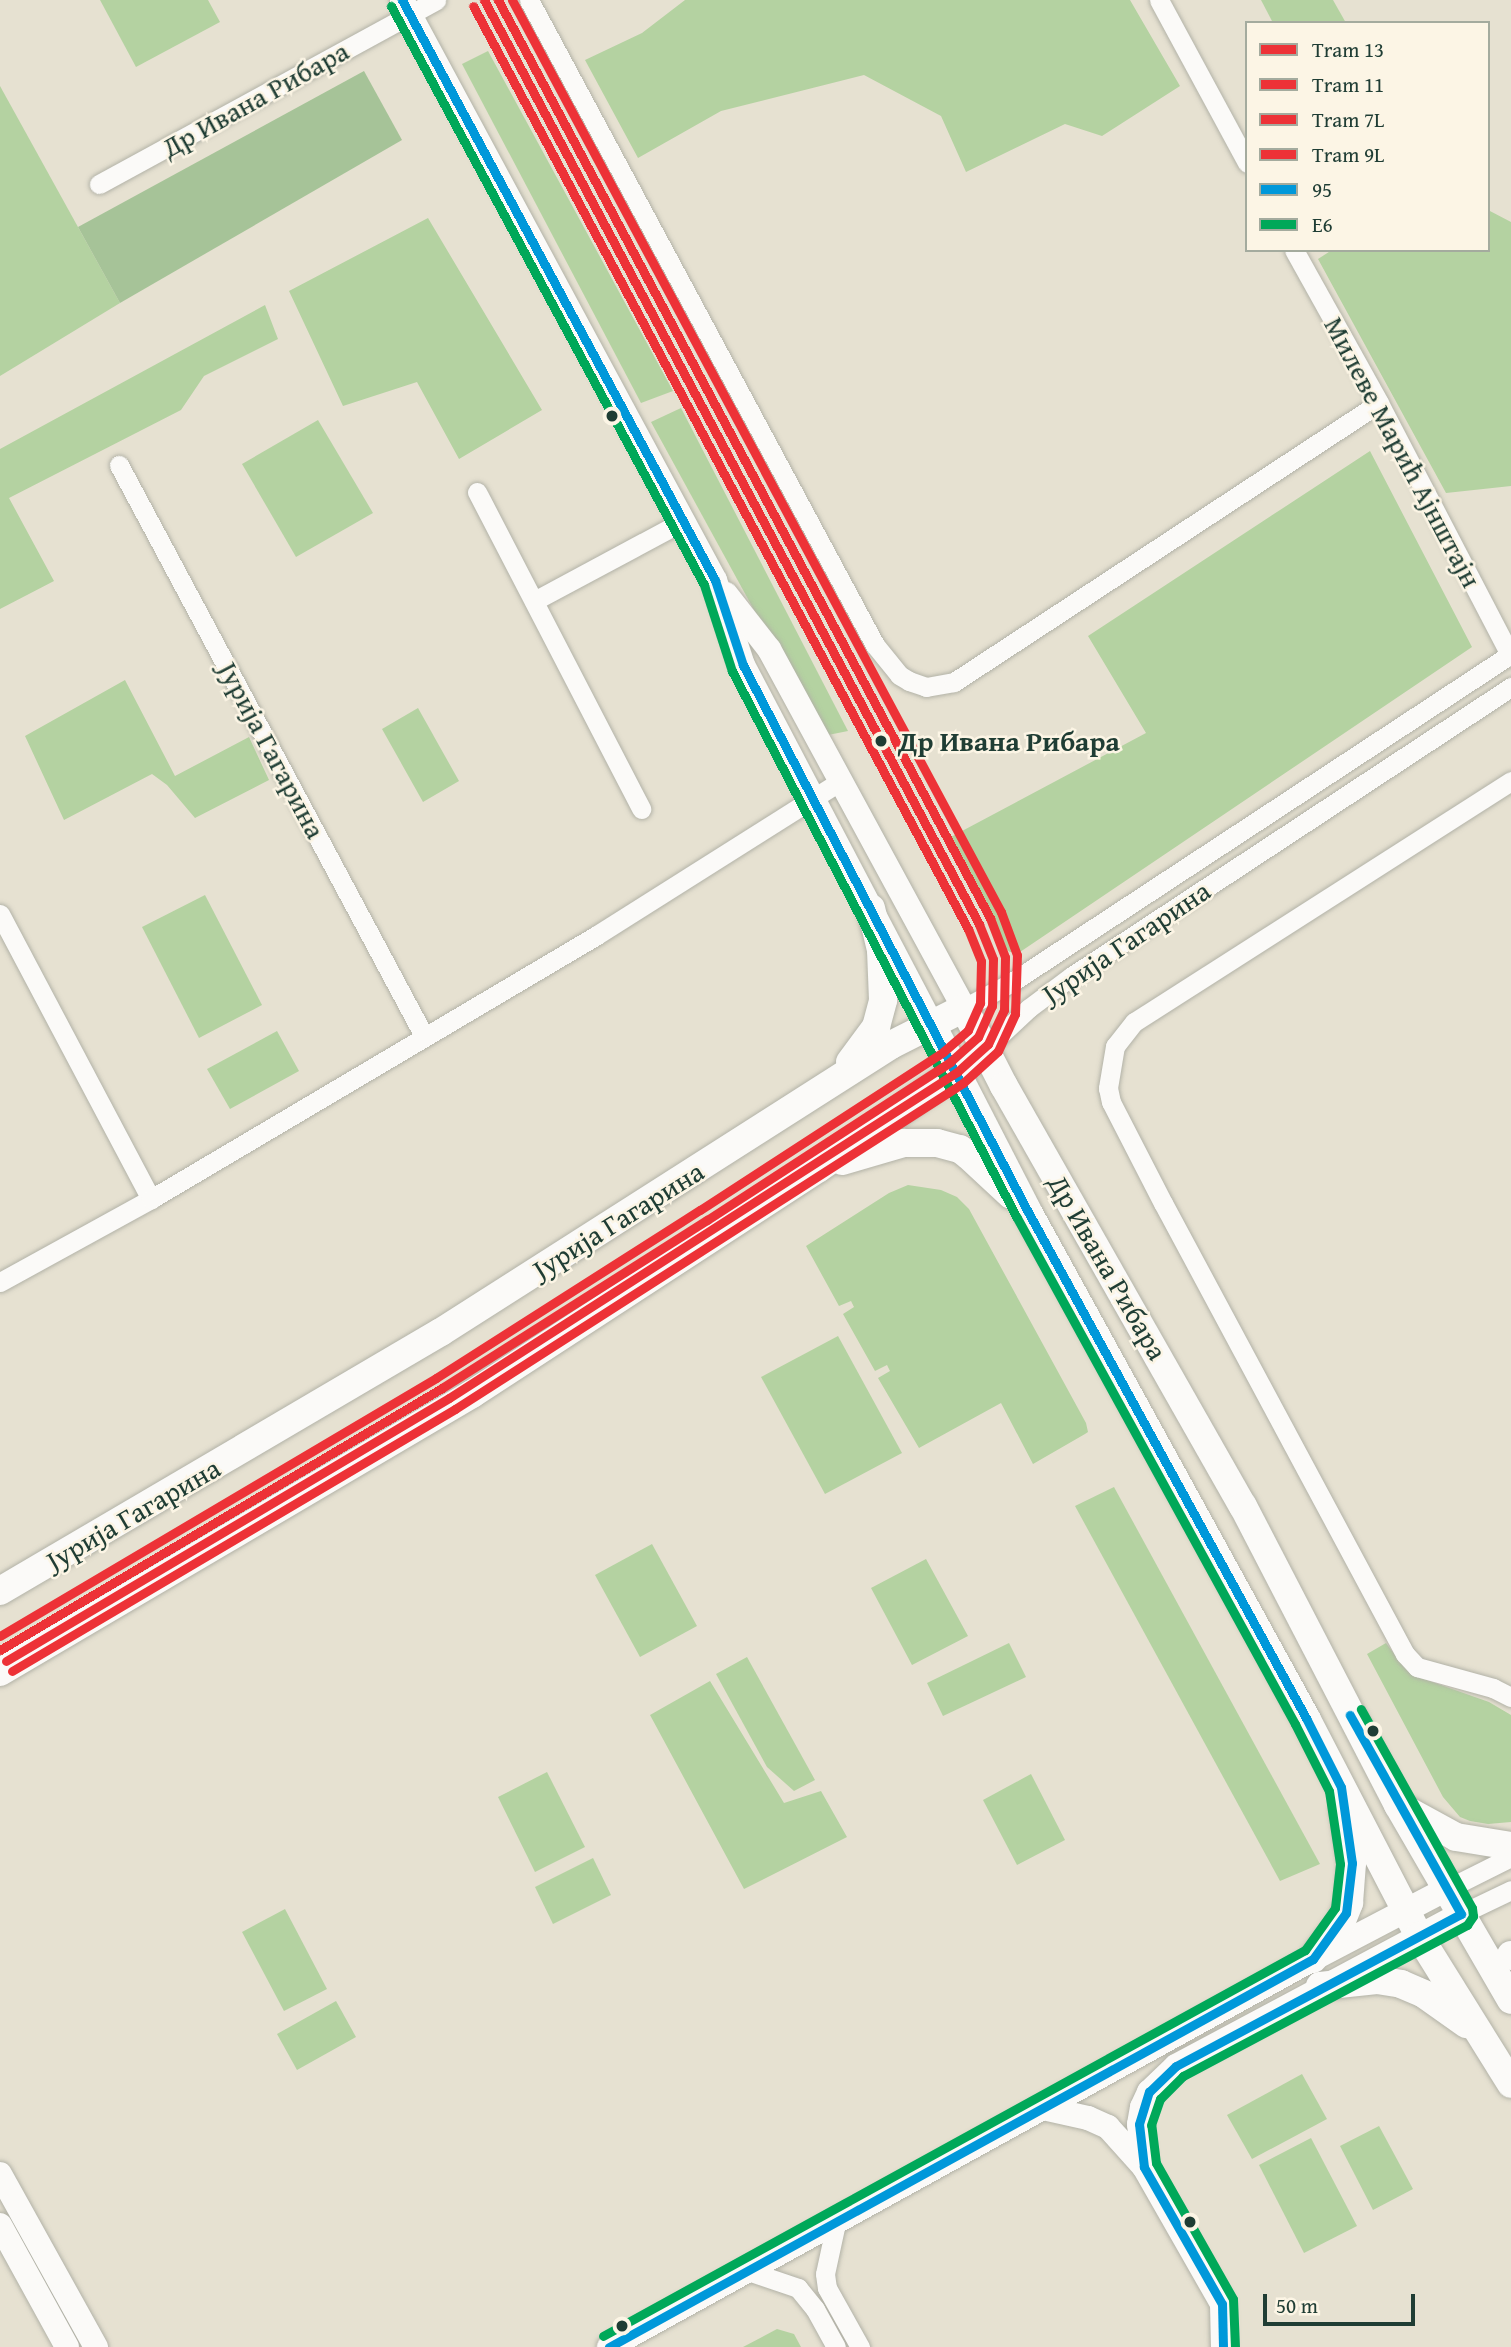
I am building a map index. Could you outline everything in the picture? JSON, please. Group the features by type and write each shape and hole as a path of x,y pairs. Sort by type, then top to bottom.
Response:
{"main road":[{"path":"834,1082 859,1052 879,1018 883,965 871,908"},
{"name":"Јурија Гагарина","path":"0,1591 441,1332 834,1082 931,1023 964,1008"},
{"name":"Др Ивана Рибара","path":"964,1008 1236,1494 1398,1805 1511,2000"},
{"name":"Др Ивана Рибара","path":"931,1023 1027,1210 1405,1911 1511,2084"},
{"name":"Јурија Гагарина","path":"0,1672 472,1394 819,1168 956,1073 985,1049"},
{"path":"819,1168 904,1143 937,1143 960,1149 1027,1210"},
{"path":"1313,1959 1341,1923 1349,1903 1352,1863 1340,1787"},
{"path":"1398,1805 1456,1838 1511,1846"},
{"path":"1320,1986 1377,1980 1401,1983 1424,1994 1463,2021 1491,2051"}],"street":[{"name":"Др Ивана Рибара","path":"99,184 406,7 436,0"},
{"path":"528,0 875,645 899,675 909,681 926,687 954,682 1379,403"},
{"path":"1159,0 1245,159"},
{"name":"Др Ивана Рибара","path":"406,7 715,580 769,649 964,1008"},
{"name":"Милеве Марић Ајнштајн","path":"1295,252 1379,403 1510,655"},
{"name":"Јурија Гагарина","path":"119,465 424,1036"},
{"path":"477,492 641,809"},
{"path":"534,601 683,521"},
{"name":"Др Ивана Рибара","path":"715,580 743,665 931,1023"},
{"name":"Јурија Гагарина","path":"964,1008 1012,982 1510,655"},
{"name":"Јурија Гагарина","path":"985,1049 1029,1008 1072,976 1511,687"},
{"path":"0,1282 151,1199 597,935 841,781"},
{"path":"1511,781 1134,1022 1115,1046 1110,1058 1108,1088 1111,1102 1163,1203 1405,1654 1417,1667 1493,1688 1511,1698"},
{"path":"0,914 151,1199"},
{"path":"609,2347 1313,1959 1511,1857"},
{"path":"1144,2167 1139,2124 1142,2107 1160,2080 1176,2066 1320,1986 1511,1890"},
{"path":"1043,2108 1088,2118 1108,2127 1144,2167 1222,2304 1223,2347"},
{"path":"0,2175 96,2347"},
{"path":"836,2223 825,2274 827,2288 860,2347"},
{"path":"0,2225 67,2347"},
{"path":"748,2270 798,2288 815,2309 836,2347"}],"green space":[{"path":"100,0 208,0 220,22 136,67"},
{"path":"685,0 1130,0 1180,86 1102,136 1065,124 966,172 941,116 864,75 721,111 638,158 585,60 642,33"},
{"path":"1261,0 1333,0 1345,21 1272,21"},
{"path":"488,51 673,391 641,403 462,64"},
{"path":"364,71 402,140 120,303 78,227"},
{"path":"0,86 120,303 0,376"},
{"path":"1490,211 1511,222 1511,486 1446,493 1318,259 1329,252 1490,252"},
{"path":"428,218 542,410 459,459 417,382 343,406 289,291"},
{"path":"265,305 278,339 204,376 181,410 9,498 54,581 0,609 0,449"},
{"path":"681,408 848,731 823,736 651,422"},
{"path":"318,420 373,513 296,557 242,464"},
{"path":"1370,451 1472,647 1020,952 1010,952 1003,947 947,839 1146,733 1088,636"},
{"path":"125,680 175,776 249,737 269,780 195,818 167,785 152,774 64,820 25,736"},
{"path":"418,708 459,781 423,802 382,729"},
{"path":"205,895 262,1005 199,1038 142,927"},
{"path":"277,1031 299,1071 230,1109 207,1069"},
{"path":"908,1185 941,1190 957,1197 969,1209 1086,1423 1088,1432 1033,1464 1001,1403 919,1448 878,1378 890,1371 887,1365 875,1371 843,1314 854,1307 851,1301 839,1306 806,1246 889,1193"},
{"path":"838,1336 902,1453 825,1494 761,1377"},
{"path":"1114,1487 1320,1864 1280,1881 1075,1506"},
{"path":"652,1544 697,1626 640,1657 595,1575"},
{"path":"926,1559 968,1636 912,1665 871,1588"},
{"path":"1009,1643 1026,1677 943,1716 927,1683"},
{"path":"1386,1643 1404,1667 1421,1678 1489,1702 1511,1715 1511,1822 1488,1824 1470,1821 1460,1817 1443,1797 1367,1654"},
{"path":"747,1657 815,1780 794,1791 767,1767 716,1674"},
{"path":"710,1681 784,1803 821,1791 847,1837 744,1889 650,1715"},
{"path":"547,1772 585,1847 535,1872 498,1797"},
{"path":"1031,1774 1065,1840 1017,1865 983,1800"},
{"path":"593,1858 611,1895 553,1924 535,1887"},
{"path":"285,1909 327,1989 284,2011 242,1932"},
{"path":"336,2001 356,2037 297,2070 277,2034"},
{"path":"1302,2074 1327,2119 1252,2159 1227,2115"},
{"path":"1379,2126 1413,2189 1373,2210 1340,2146"},
{"path":"1311,2138 1357,2226 1304,2253 1259,2165"},
{"path":"777,2329 794,2334 801,2347 743,2347"}],"tram line":[{"name":"13","path":"0,1650 442,1388 707,1220 950,1062 978,1037 992,1006 993,959 979,924 484,0"},
{"name":"11","path":"6,1661 449,1398 957,1072 988,1044 1004,1010 1005,957 990,918 498,0"},
{"name":"9L","path":"12,1671 455,1409 963,1083 998,1051 1015,1014 1017,955 1001,912 512,0"},
{"name":"7L","path":"0,1636 436,1378 700,1210 943,1052 968,1030 980,1003 981,961 968,929 473,6"}],"transit line":[{"name":"95","path":"402,0 715,580 743,665 1027,1210 1306,1718 1341,1787 1352,1863 1346,1913 1313,1959 609,2347"},
{"name":"E6","path":"391,6 704,585 732,671 1016,1216 1295,1724 1329,1791 1340,1864 1335,1908 1305,1950 603,2336"},
{"name":"E6","path":"1235,2347 1233,2299 1156,2163 1151,2125 1160,2099 1183,2076 1467,1925 1473,1916 1472,1908 1361,1709"},
{"name":"95","path":"1223,2347 1222,2304 1144,2167 1139,2124 1149,2092 1176,2066 1461,1914 1350,1715"}],"place":[{"name":"Др Ивана Рибара","path":"881,741"}]}
